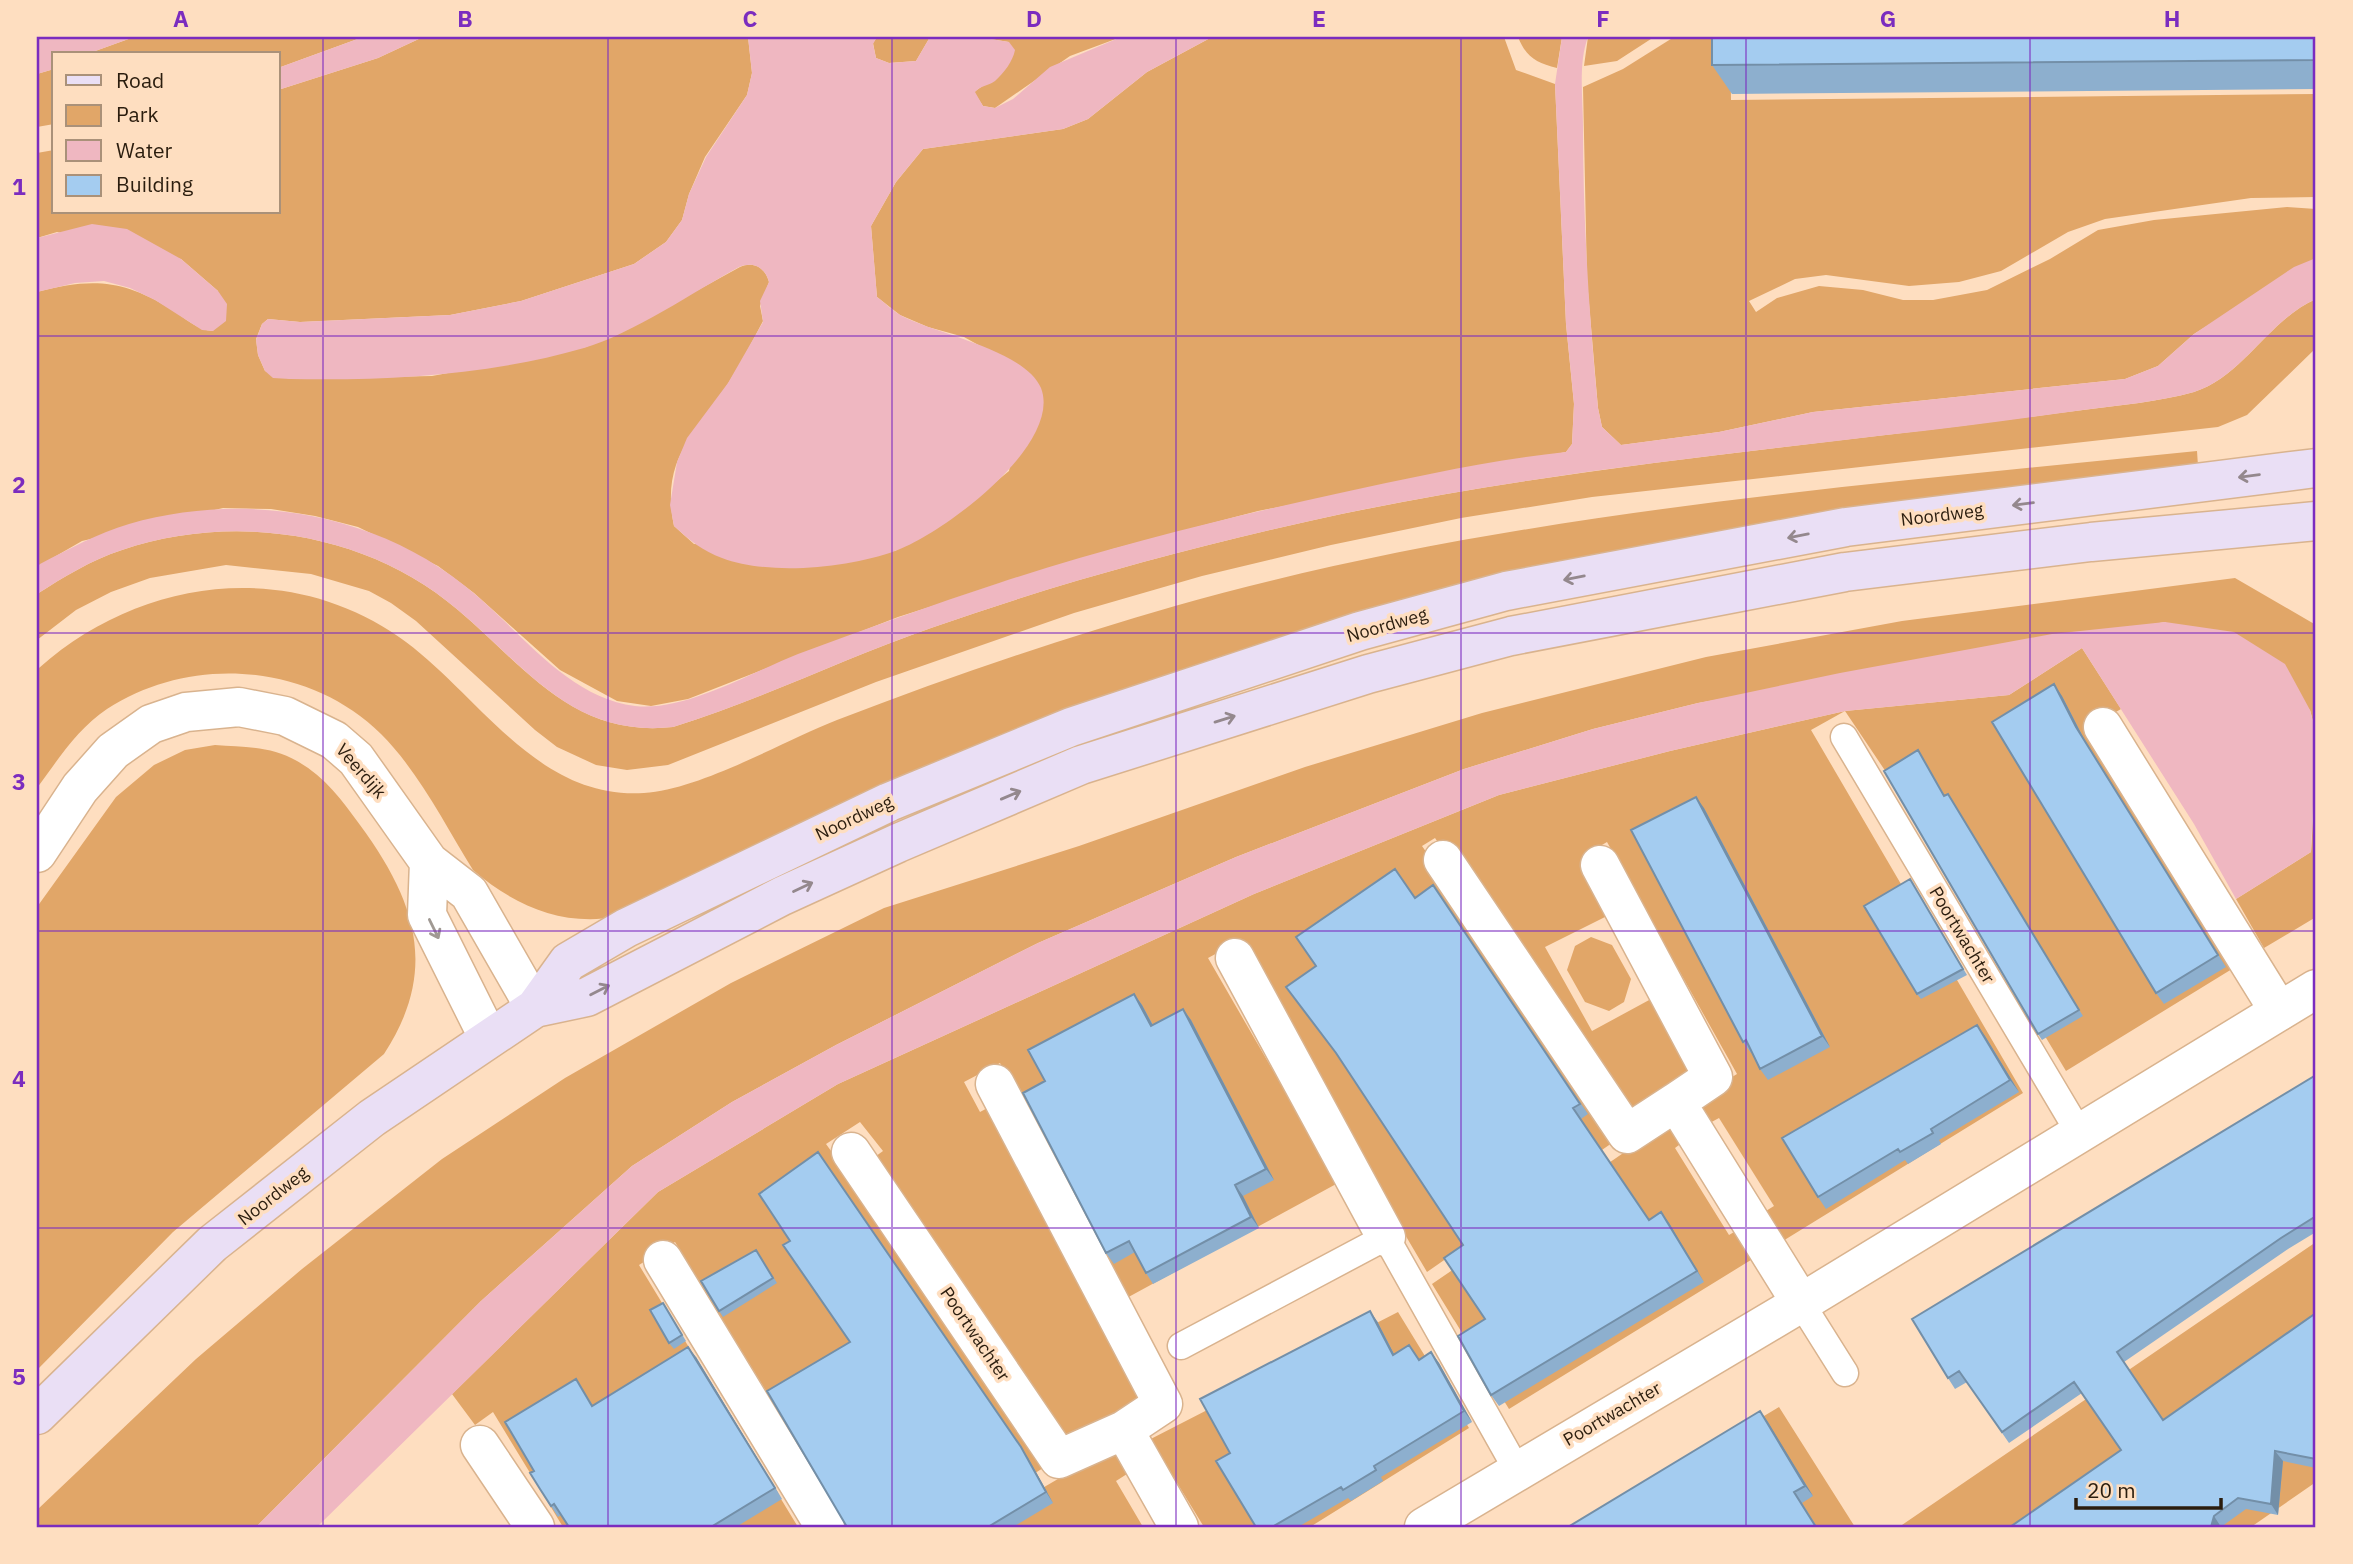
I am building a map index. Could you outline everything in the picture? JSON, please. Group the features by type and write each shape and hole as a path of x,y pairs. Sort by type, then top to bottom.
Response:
{"main road":[{"name":"Noordweg","path":"535,1007 568,961 603,941 889,802 1070,727 1360,631 1506,591 1846,527 2316,468"},
{"name":"Noordweg","path":"37,1415 212,1244 372,1118 535,1007 587,997 782,896 1081,765 1368,674 1511,636 1845,572 2091,542 2316,521"}],"street":[{"name":"Veerdijk","path":"37,853 80,788 113,751 151,724 174,716 239,707 285,716 334,740 356,759 429,862 469,893 535,1007"},
{"path":"2103,727 2279,1011"},
{"path":"1443,860 1627,1134 1713,1077 1600,865"},
{"path":"429,862 427,915 488,1037"},
{"path":"1235,958 1386,1237"},
{"name":"Poortwachter","path":"1424,1527 1801,1303 2316,989"},
{"name":"Poortwachter","path":"851,1152 1059,1459 1124,1430 1163,1404 995,1084"},
{"path":"1676,1102 1801,1303"},
{"path":"663,1260 825,1527"},
{"path":"1124,1430 1179,1527"},
{"path":"480,1445 535,1527"}],"lane":[{"name":"Poortwachter","path":"1844,737 2080,1134"},
{"path":"1181,1346 1386,1237 1517,1470"},
{"path":"1801,1303 1845,1373"}],"green space":[{"path":"134,37 363,37 280,67 280,52 93,52"},
{"path":"423,37 748,37 752,73 747,95 705,157 689,194 682,220 666,242 634,264 521,301 450,315 300,322 268,319 262,324 256,339 258,355 265,371 290,379 432,376 586,347 625,330 740,267 754,265 765,272 769,282 760,306 763,321 729,382 693,432 677,464 672,482 671,502 674,526 694,544 895,551 949,520 1009,471 1029,373 964,337 928,327 900,315 877,297 871,226 896,182 923,149 1063,129 1088,119 1147,72 1212,37 1504,37 1516,70 1555,84 1566,324 1574,404 1572,444 1566,452 1258,511 1113,549 898,617 688,699 651,706 617,701 560,670 474,593 438,566 358,527 315,516 271,509 223,508 82,541 37,567 37,292 90,283 121,287 153,299 196,326 213,331 218,291 181,259 57,232 37,238 37,153 52,150 52,214 280,214 280,89 378,58"},
{"path":"877,37 930,37 916,61 889,63 876,58 873,43"},
{"path":"978,37 1121,37 1070,56 995,108 983,106 974,92 984,85 1009,42"},
{"path":"1518,37 1562,37 1557,68 1533,58"},
{"path":"1588,37 1654,37 1617,61 1584,66"},
{"path":"1674,37 1730,37 1731,100 2316,94 2316,197 2251,198 2105,219 2068,232 2001,271 1959,282 1909,286 1826,275 1795,279 1749,301 1756,312 1777,298 1819,286 1863,290 1903,300 1933,300 1987,290 2050,259 2098,230 2154,220 2287,207 2316,209 2316,258 2194,334 2158,366 2125,379 1813,412 1719,432 1621,445 1602,427 1598,408 1587,280 1583,87 1623,69"},
{"path":"52,70 52,124 37,127 37,74"},
{"path":"2316,299 2316,348 2247,415 2218,427 1592,497 1461,518 1331,545 1202,576 1074,613 876,682 668,765 627,770 596,765 557,747 416,621 391,603 369,591 311,574 226,565 150,578 111,592 76,610 37,640 37,594 78,569 111,554 165,538 209,532 298,536 383,562 422,583 458,610 530,675 579,710 607,722 638,728 673,727 978,612 1169,555 1314,520 1530,480 2125,405 2194,392 2227,374 2284,320"},
{"path":"2197,451 2198,466 1449,592 616,917 576,919 558,916 522,903 489,883 473,870 419,782 381,734 352,710 320,692 285,680 249,674 212,674 175,680 140,691 96,717 69,745 37,788 39,668 79,638 121,614 167,598 214,590 261,589 309,596 355,612 399,637 428,660 510,738 539,761 571,779 605,791 644,793 667,790 716,774 837,720 1004,659 1175,606 1300,574 1426,547 1682,506"},
{"path":"2235,578 2316,625 2316,733 2310,710 2165,622 1698,703 1593,729 1464,769 1236,857 1038,943 836,1045 732,1102 632,1166 481,1301 256,1527 37,1527 37,1510 196,1359 302,1269 442,1159 565,1078 731,983 884,908 1079,846 1305,767 1482,713 1706,657 1902,621"},
{"path":"2082,648 2121,709 2087,729 2232,969 2066,1071 1884,769 1845,711 2009,695"},
{"path":"1845,711 1811,730 2023,1093 1778,1244 1761,1214 1774,1206 1719,1118 1706,1125 1692,1101 1737,1074 1607,842 1583,856 1632,942 1607,916 1545,947 1592,1031 1651,999 1701,1072 1626,1119 1435,838 1422,846 1622,1136 1427,1272 1234,944 1208,958 1338,1183 1123,1300 1000,1063 964,1082 980,1112 993,1105 1147,1399 1063,1442 868,1162 883,1151 860,1122 826,1144 1054,1461 951,1527 849,1527 675,1242 639,1265 798,1527 563,1527 493,1412 475,1425 452,1394 658,1192 838,1084 1254,894 1499,795 1670,751"},
{"path":"215,745 277,752 307,767 332,789 379,853 407,909 414,937 415,965 411,993 401,1023 384,1054 173,1232 37,1370 37,907 116,797 154,765 185,750"},
{"path":"2316,773 2316,917 2264,948 2236,899 2311,852"},
{"path":"1591,937 1612,945 1631,979 1624,1002 1609,1011 1585,1002 1567,970 1575,946"},
{"path":"1673,1119 1687,1139 1675,1148 1729,1235 1741,1228 1759,1255 1509,1409 1432,1284"},
{"path":"2316,1242 2316,1482 2251,1527 1899,1527"},
{"path":"1398,1312 1469,1428 1310,1527 1204,1527 1160,1455 1141,1444"},
{"path":"1779,1407 1855,1527 1579,1527"},
{"path":"1111,1448 1127,1474 1116,1481 1143,1527 976,1527"}],"water":[{"path":"37,37 134,37 93,52 52,52 52,70 37,74"},
{"path":"363,37 423,37 378,58 280,89 280,67"},
{"path":"748,37 877,37 873,44 876,58 889,63 916,61 930,37 978,37 1009,42 1015,50 1008,67 995,81 975,92 983,106 995,108 1013,99 1050,67 1121,37 1212,37 1147,72 1088,119 1063,129 923,149 896,182 871,226 877,297 902,316 917,323 999,353 1032,375 1041,388 1043,411 1034,435 1017,460 993,485 940,527 915,542 876,557 808,568 785,568 741,564 722,558 697,545 674,526 670,505 677,462 687,438 728,383 763,322 760,301 769,282 765,272 754,265 739,267 622,333 584,348 549,357 475,370 363,379 273,378 265,371 258,355 256,340 262,324 268,319 300,322 450,315 521,301 634,264 666,242 682,220 689,194 706,157 747,95 752,73"},
{"path":"1562,37 1588,37 1583,58 1582,81 1585,232 1592,338 1602,427 1621,445 1719,432 1813,412 2125,379 2158,366 2194,334 2294,267 2316,258 2316,299 2284,320 2227,374 2194,392 2125,405 1527,481 1314,520 1169,555 978,612 673,727 638,728 607,722 579,710 530,675 458,610 422,583 383,562 298,536 209,532 165,538 99,559 37,594 37,567 40,564 129,524 174,514 220,509 266,510 312,516 356,528 399,545 439,567 476,595 549,662 589,691 611,701 635,706 654,706 696,697 798,654 949,600 1126,545 1254,512 1396,481 1481,464 1566,452 1572,444 1574,404 1566,324 1555,84"},
{"path":"92,224 127,229 181,259 218,291 227,304 226,321 213,331 202,330 155,300 130,288 104,281 75,283 37,292 37,238"},
{"path":"2165,622 2234,632 2285,664 2310,710 2316,733 2311,852 2236,899 2194,824 2082,648 2009,695 1845,711 1670,751 1499,795 1254,894 838,1084 658,1192 317,1527 256,1527 481,1301 632,1166 732,1102 836,1045 1038,943 1236,857 1464,769 1593,729 1698,703 1840,673 2052,634"}],"building":[{"path":"1712,37 2316,37 2316,60 1712,65"},
{"path":"2054,684 2076,727 2218,955 2156,993 1992,722"},
{"path":"1918,750 1944,796 1948,794 2079,1010 2038,1034 1884,771"},
{"path":"1696,797 1822,1036 1760,1069 1746,1040 1743,1042 1631,830"},
{"path":"1395,869 1415,898 1433,885 1580,1104 1573,1108 1649,1220 1661,1212 1697,1271 1491,1395 1458,1336 1485,1319 1444,1258 1463,1245 1336,1053 1286,987 1316,966 1296,937"},
{"path":"1910,879 1963,969 1917,994 1864,906"},
{"path":"1134,994 1151,1026 1183,1009 1266,1169 1235,1185 1251,1217 1146,1273 1129,1241 1106,1253 1023,1093 1045,1081 1028,1050"},
{"path":"1977,1025 2010,1080 1931,1129 1933,1133 1900,1152 1898,1149 1818,1197 1782,1138"},
{"path":"2316,1075 2316,1216 2117,1352 2163,1420 2316,1313 2316,1459 2275,1451 2271,1504 2238,1498 2214,1516 2211,1527 2010,1527 2121,1450 2074,1382 2002,1432 1959,1371 1948,1378 1912,1319"},
{"path":"818,1152 1021,1447 1046,1492 988,1527 847,1527 767,1391 850,1342 783,1245 790,1241 759,1194"},
{"path":"756,1250 773,1278 719,1311 701,1281"},
{"path":"663,1303 682,1335 669,1343 650,1310"},
{"path":"1370,1311 1393,1355 1409,1345 1419,1360 1431,1352 1464,1411 1374,1466 1376,1470 1343,1490 1341,1487 1272,1527 1256,1527 1216,1461 1230,1453 1200,1399"},
{"path":"688,1347 775,1488 711,1527 569,1527 554,1504 551,1506 530,1473 534,1471 505,1422 576,1379 592,1406"},
{"path":"1760,1411 1805,1486 1794,1492 1816,1527 1568,1527"}]}
